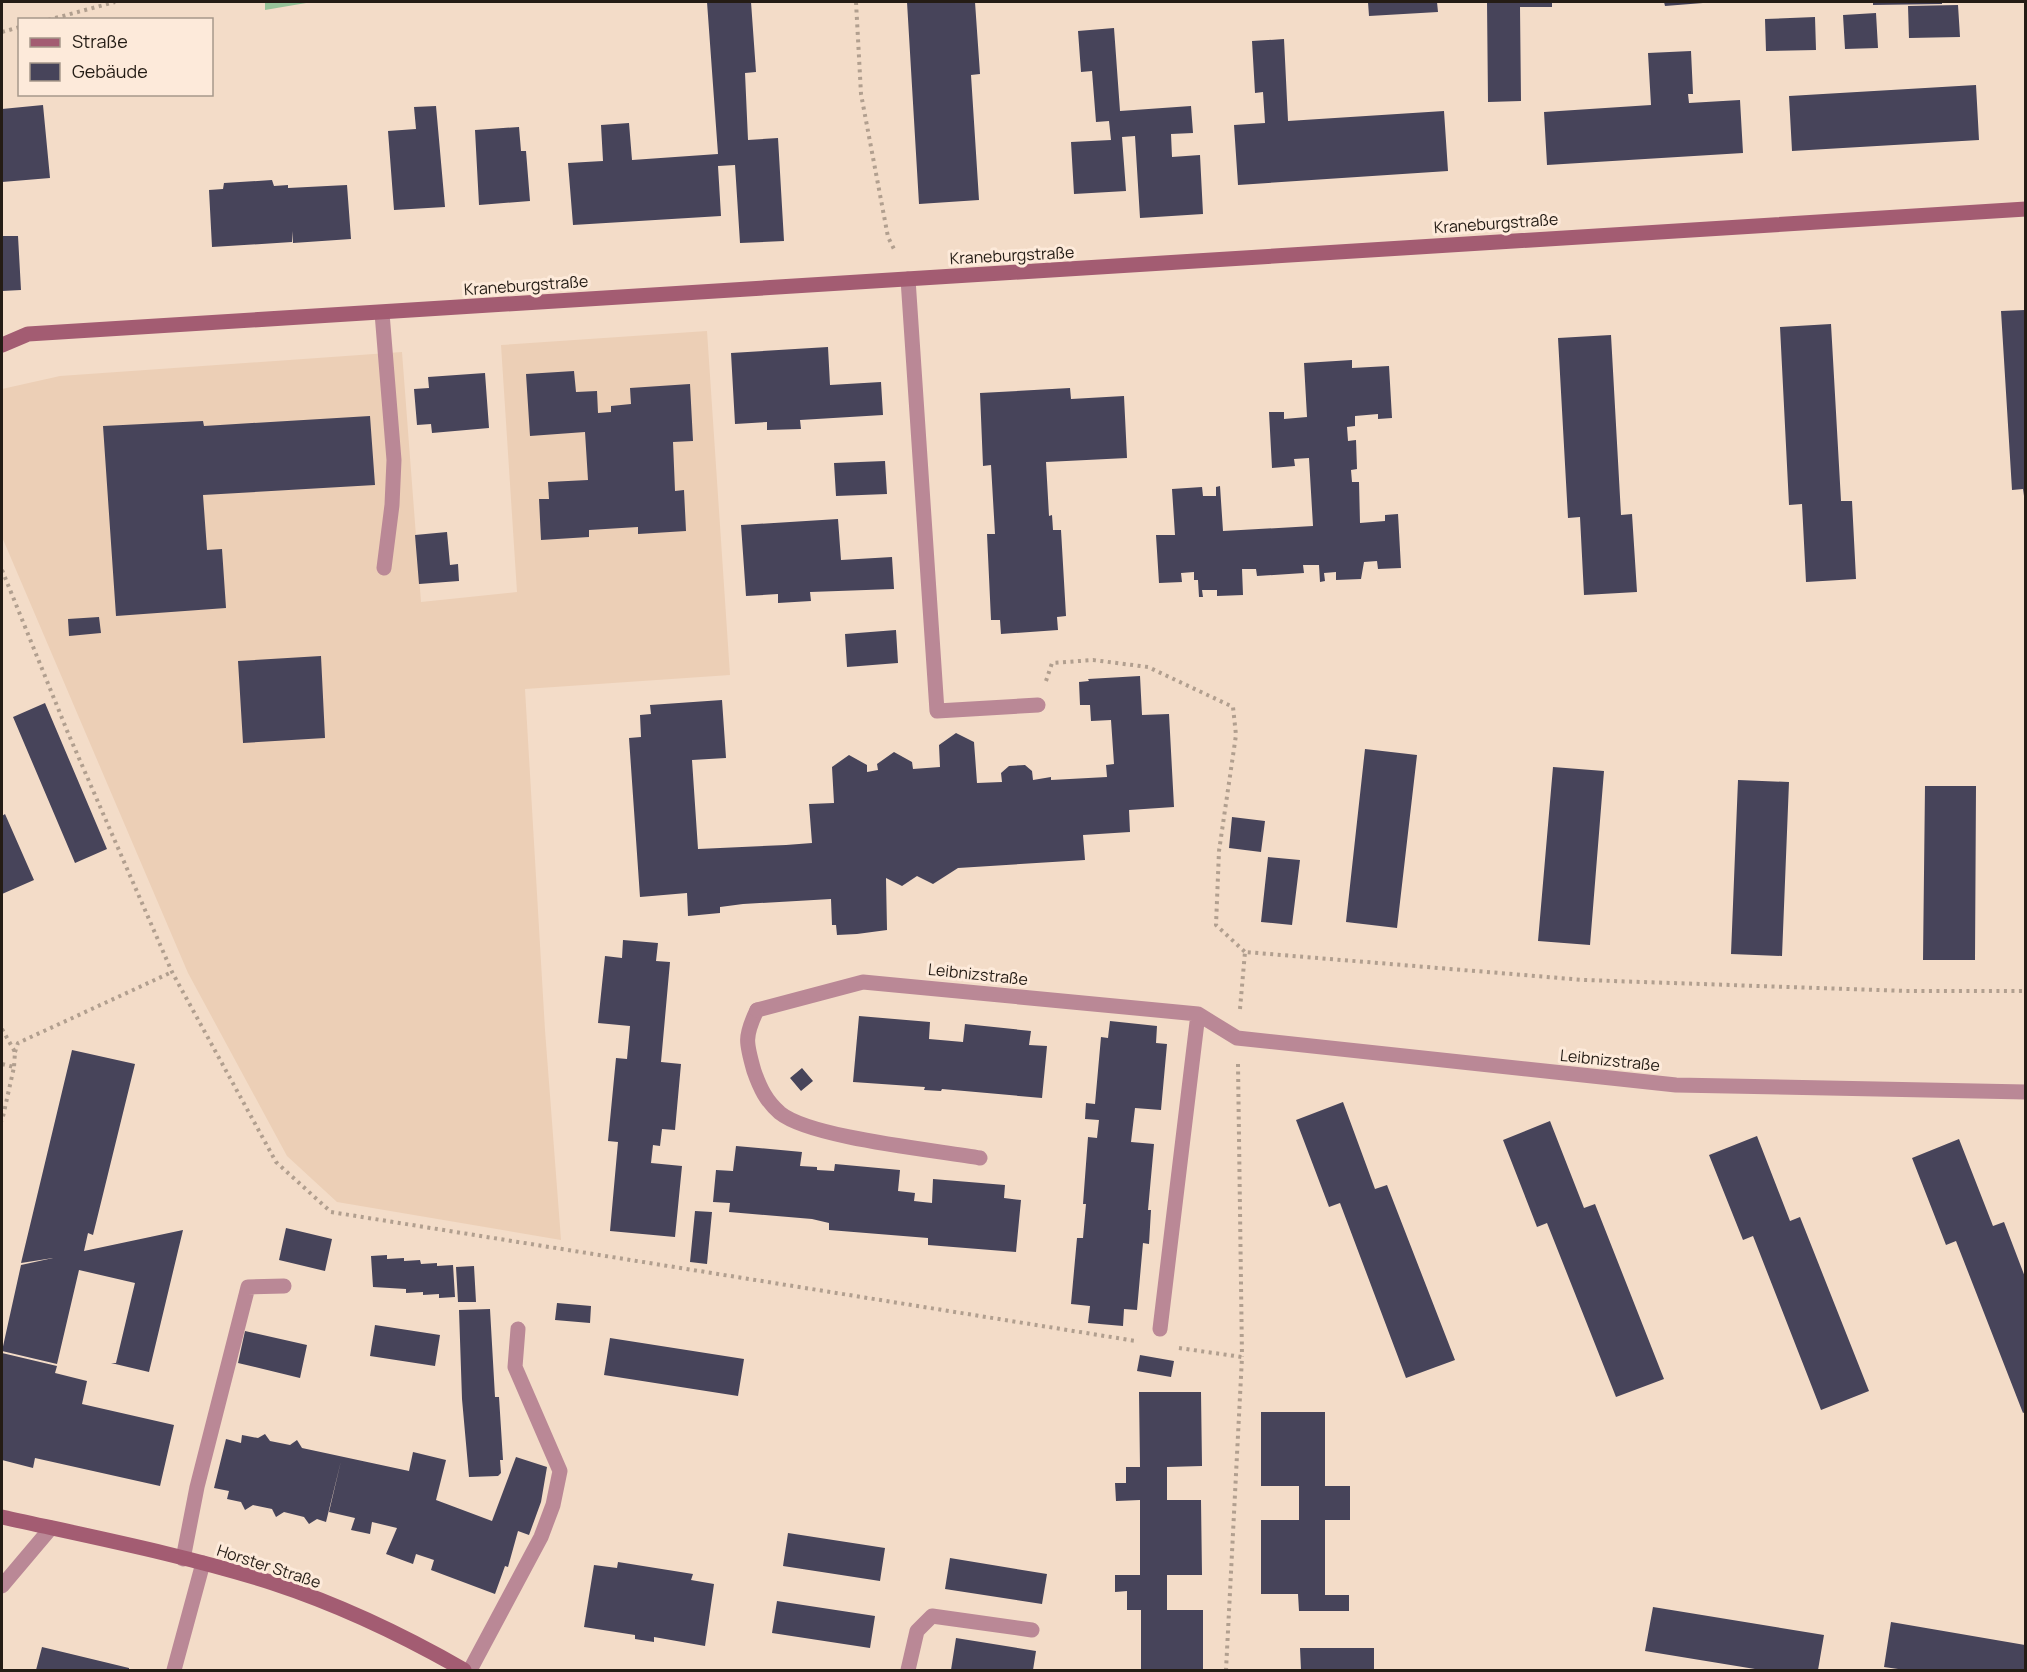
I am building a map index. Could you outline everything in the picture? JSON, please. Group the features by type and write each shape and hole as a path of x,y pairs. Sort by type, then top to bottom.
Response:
{"street":[{"name":"Kraneburgstraße","path":"2,345 28,334 2025,209"},
{"path":"908,279 937,711 1038,705"},
{"path":"382,313 394,460 392,514 384,568"},
{"name":"Leibnizstraße","path":"980,1158 811,1129 781,1114 761,1093 749,1054 746,1032 757,1010 863,981 1198,1014 1238,1038 1676,1085 2025,1092"},
{"path":"1160,1329 1198,1014"},
{"path":"183,1559 197,1486 248,1287 284,1286"},
{"path":"470,1671 541,1537 553,1505 561,1471 515,1367 518,1329"},
{"name":"Horster Straße","path":"2,1517 203,1563 273,1583 338,1607 407,1638 464,1671"},
{"path":"2,1586 51,1528"},
{"path":"174,1671 203,1563"},
{"path":"908,1671 917,1631 932,1616 1032,1630"}],"path":[{"path":"55,18 115,2"},
{"path":"856,2 863,105 888,237 908,279"},
{"path":"2,32 18,28"},
{"path":"2,570 68,733 172,972 276,1162 331,1212 1148,1343"},
{"path":"1038,705 1052,663 1093,660 1148,667 1233,707 1236,735 1219,851 1216,925 1245,952 1584,980 1906,991 2025,991"},
{"path":"1226,1671 1242,1357 1238,1038 1245,952"},
{"path":"2,1121 18,1043 172,972"},
{"path":"2,1029 15,1052"},
{"path":"2,1064 14,1067"},
{"path":"1172,1347 1242,1357"}],"shaded area":[{"path":"707,331 730,675 525,689 545,1030 561,1240 337,1202 287,1156 188,973 2,537 2,389 60,376 402,352 421,602 517,592 501,345"}],"green space":[{"path":"265,2 312,2 265,10"}],"building":[{"path":"707,2 751,2 756,72 745,73 748,140 778,138 784,241 740,243 735,165 718,166 721,216 573,225 568,163 603,161 601,125 629,123 632,160 718,154"},
{"path":"907,2 975,2 980,74 971,75 979,200 919,204"},
{"path":"1368,2 1437,2 1438,12 1369,16"},
{"path":"1487,2 1552,2 1552,7 1520,7 1521,101 1488,102"},
{"path":"1664,2 1703,2 1703,3 1665,6"},
{"path":"1873,2 1942,2 1942,4 1873,5"},
{"path":"1958,5 1960,37 1909,38 1908,6"},
{"path":"1876,13 1878,48 1845,49 1843,15"},
{"path":"1815,17 1816,50 1766,51 1765,19"},
{"path":"1114,28 1120,111 1191,106 1193,133 1171,134 1172,157 1200,155 1203,214 1140,218 1135,136 1122,137 1126,191 1074,194 1071,142 1111,140 1109,121 1096,122 1092,71 1081,72 1078,31"},
{"path":"1284,39 1288,121 1444,111 1448,171 1238,185 1234,125 1265,123 1263,92 1255,93 1252,41"},
{"path":"1691,51 1693,94 1688,94 1689,103 1740,100 1743,153 1547,165 1544,112 1651,105 1648,53"},
{"path":"1976,85 1979,140 1792,151 1789,96"},
{"path":"43,105 50,178 2,182 2,109"},
{"path":"436,106 445,207 394,210 388,131 416,129 414,107"},
{"path":"519,127 521,151 526,151 530,201 479,205 475,130"},
{"path":"272,180 274,186 288,185 288,188 347,185 351,239 293,243 292,231 292,242 212,247 209,190 223,189 224,183"},
{"path":"2,236 18,236 21,290 2,291"},
{"path":"2025,310 2024,496 2023,489 2012,490 2001,311"},
{"path":"1831,324 1841,501 1852,501 1856,579 1806,582 1802,504 1789,505 1780,327"},
{"path":"1611,335 1621,515 1632,514 1637,592 1584,595 1580,517 1568,518 1558,338"},
{"path":"828,347 830,385 881,382 883,415 800,420 801,429 767,430 767,422 735,424 731,353"},
{"path":"1352,360 1352,368 1389,366 1392,418 1378,419 1378,414 1355,416 1355,426 1347,427 1348,441 1356,440 1357,469 1351,470 1352,482 1359,482 1360,523 1385,521 1385,515 1398,514 1401,568 1378,569 1377,561 1364,562 1361,579 1336,580 1336,572 1324,573 1325,581 1320,582 1319,565 1303,565 1304,573 1257,576 1256,569 1242,569 1243,595 1217,596 1217,590 1202,590 1203,597 1199,597 1198,580 1194,580 1194,572 1181,573 1182,582 1159,583 1156,535 1175,535 1172,489 1202,487 1203,496 1216,496 1216,487 1220,486 1223,531 1313,526 1309,458 1294,459 1295,466 1272,468 1269,412 1284,412 1284,419 1307,417 1304,363"},
{"path":"574,371 576,392 597,391 598,413 611,412 611,406 631,404 630,388 690,384 693,441 673,442 675,491 684,490 686,531 638,534 638,527 589,530 589,537 541,540 539,499 549,499 548,482 588,480 585,432 530,436 526,374"},
{"path":"485,373 489,428 432,433 431,424 417,425 414,389 429,388 428,377"},
{"path":"1070,388 1071,399 1124,396 1127,458 1046,462 1049,516 1052,515 1053,530 1061,530 1066,616 1057,617 1058,630 1001,634 1000,620 991,620 987,534 995,534 991,465 983,466 980,393"},
{"path":"370,416 375,485 203,495 207,550 222,549 226,608 116,616 103,426 203,421 204,426"},
{"path":"885,461 887,494 836,496 834,463"},
{"path":"838,519 841,560 892,557 894,589 810,592 811,601 778,603 778,594 746,596 741,525"},
{"path":"447,532 450,565 458,564 459,581 419,584 415,535"},
{"path":"99,617 101,633 69,636 68,619"},
{"path":"896,630 898,663 847,667 845,634"},
{"path":"321,656 325,738 243,743 238,661"},
{"path":"1140,676 1142,715 1169,714 1174,807 1129,810 1130,832 1083,835 1085,860 958,868 933,884 917,876 902,886 886,878 887,930 857,934 837,935 836,925 832,925 831,899 743,904 720,907 720,913 688,916 687,893 640,897 629,738 641,737 640,715 651,714 650,705 722,700 726,758 692,760 698,849 786,845 812,843 809,804 834,803 832,767 849,755 867,765 867,772 878,770 877,764 894,752 912,762 913,769 940,767 939,745 956,733 974,742 977,783 1002,782 1001,773 1009,766 1025,765 1032,771 1033,780 1051,777 1051,780 1107,777 1106,765 1114,764 1111,720 1091,721 1090,705 1080,705 1079,682 1089,681 1088,679"},
{"path":"45,703 107,849 75,863 13,717"},
{"path":"1365,749 1417,755 1397,928 1346,922"},
{"path":"1553,767 1604,771 1590,945 1538,941"},
{"path":"1738,780 1789,782 1782,956 1731,954"},
{"path":"1925,786 1976,786 1975,960 1923,960"},
{"path":"5,814 34,880 2,894 2,816"},
{"path":"1232,817 1265,821 1261,852 1229,848"},
{"path":"1268,857 1300,860 1292,925 1261,922"},
{"path":"623,940 658,943 656,961 670,962 661,1062 681,1064 675,1130 662,1129 660,1146 653,1145 651,1163 682,1166 675,1237 610,1231 618,1142 608,1141 616,1058 627,1059 630,1026 598,1023 605,956 622,958"},
{"path":"859,1016 930,1022 929,1039 963,1042 965,1024 1031,1031 1029,1045 1047,1046 1042,1098 942,1089 941,1091 924,1090 925,1087 853,1082"},
{"path":"1110,1021 1157,1026 1156,1043 1167,1044 1161,1110 1135,1108 1131,1142 1154,1144 1148,1210 1151,1210 1149,1244 1143,1243 1137,1310 1124,1309 1123,1326 1088,1323 1090,1306 1071,1304 1077,1238 1083,1238 1088,1137 1097,1138 1099,1120 1085,1119 1086,1103 1095,1104 1101,1037 1108,1038"},
{"path":"72,1050 135,1064 93,1235 88,1233 84,1251 183,1230 149,1372 111,1363 116,1363 135,1283 79,1270 57,1364 2,1351 21,1265 53,1258 21,1263"},
{"path":"802,1068 813,1081 801,1091 790,1078"},
{"path":"1343,1102 1375,1189 1387,1185 1455,1360 1406,1378 1340,1203 1329,1207 1296,1120"},
{"path":"1550,1121 1584,1208 1595,1204 1664,1379 1616,1397 1547,1223 1537,1227 1503,1140"},
{"path":"1757,1136 1790,1221 1800,1217 1869,1391 1821,1410 1753,1236 1743,1240 1709,1155"},
{"path":"1959,1139 1993,1226 2004,1222 2025,1277 2025,1412 2023,1413 1956,1241 1946,1245 1912,1158"},
{"path":"736,1146 802,1152 800,1166 817,1167 817,1170 834,1171 835,1164 900,1170 898,1191 915,1193 914,1201 932,1203 933,1179 1005,1185 1004,1198 1021,1200 1016,1252 928,1245 928,1238 829,1230 829,1223 812,1219 729,1212 730,1203 713,1202 716,1170 733,1171"},
{"path":"695,1211 712,1212 707,1264 690,1262"},
{"path":"286,1228 332,1239 325,1271 279,1260"},
{"path":"387,1255 387,1259 404,1258 404,1261 420,1260 421,1264 453,1265 455,1297 439,1298 439,1294 423,1295 423,1292 406,1293 406,1289 373,1287 371,1256"},
{"path":"474,1266 476,1302 458,1302 456,1267"},
{"path":"557,1303 591,1306 590,1323 555,1320"},
{"path":"490,1309 495,1397 499,1397 503,1460 500,1460 501,1473 498,1476 469,1477 462,1399 459,1310"},
{"path":"375,1325 440,1335 435,1366 370,1356"},
{"path":"245,1331 307,1345 300,1378 238,1363"},
{"path":"610,1338 744,1359 738,1396 604,1375"},
{"path":"2,1353 57,1366 55,1373 87,1381 82,1404 174,1425 160,1486 35,1458 33,1468 2,1460"},
{"path":"1140,1355 1174,1361 1171,1377 1137,1371"},
{"path":"1139,1392 1201,1392 1202,1466 1167,1467 1167,1500 1201,1500 1202,1575 1167,1575 1167,1610 1203,1610 1203,1670 1141,1670 1141,1610 1127,1610 1127,1591 1115,1592 1115,1575 1140,1575 1140,1500 1116,1501 1115,1483 1126,1483 1126,1467 1140,1467"},
{"path":"1261,1412 1325,1412 1325,1486 1350,1486 1350,1520 1325,1520 1325,1595 1349,1595 1349,1611 1299,1611 1298,1594 1261,1594 1261,1520 1299,1520 1299,1486 1261,1486"},
{"path":"265,1434 270,1441 290,1445 297,1440 302,1448 409,1471 413,1452 446,1460 436,1500 492,1521 516,1457 547,1467 541,1502 529,1535 518,1531 508,1567 505,1566 495,1594 431,1570 434,1560 416,1554 413,1564 386,1554 397,1528 372,1522 370,1534 351,1530 355,1518 329,1512 341,1461 326,1522 317,1519 309,1524 304,1517 284,1512 276,1517 272,1509 253,1505 245,1510 241,1502 227,1499 229,1491 214,1488 226,1439 241,1443 242,1435 258,1438"},
{"path":"788,1533 885,1548 880,1581 783,1566"},
{"path":"950,1558 1047,1574 1042,1604 945,1589"},
{"path":"618,1562 693,1574 691,1580 714,1584 705,1646 654,1637 654,1642 635,1639 635,1635 584,1627 594,1565 617,1568"},
{"path":"777,1601 875,1616 870,1648 772,1633"},
{"path":"1653,1607 1824,1635 1818,1670 1761,1670 1645,1651"},
{"path":"1891,1622 2025,1645 2025,1670 1905,1670 1884,1667"},
{"path":"956,1638 1036,1651 1033,1670 951,1670"},
{"path":"42,1647 129,1668 129,1670 36,1670"},
{"path":"1300,1648 1374,1648 1374,1670 1301,1670"}]}
